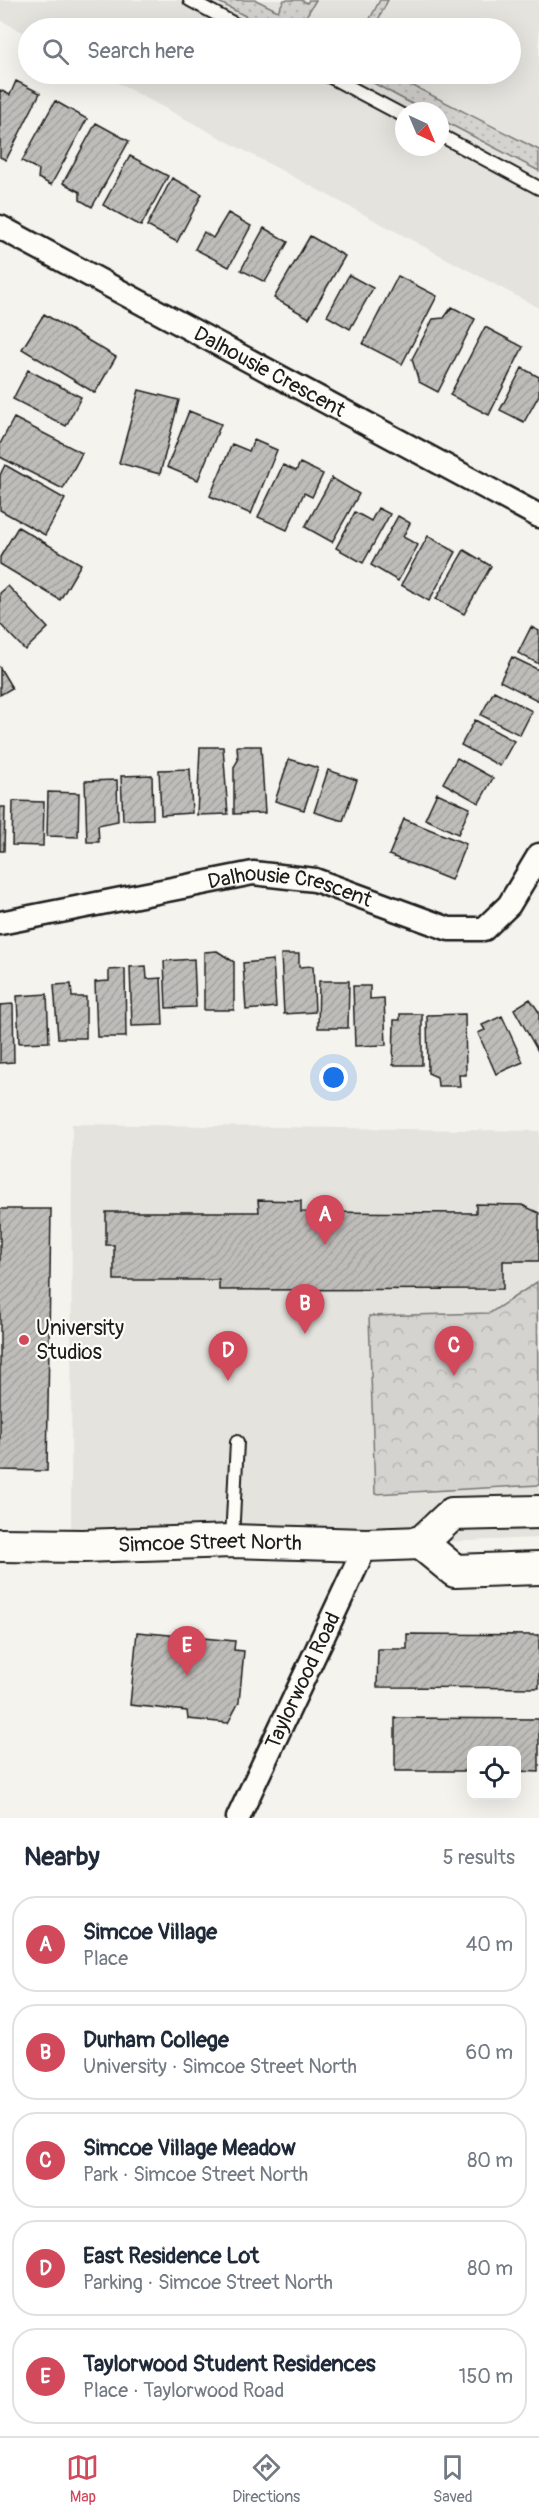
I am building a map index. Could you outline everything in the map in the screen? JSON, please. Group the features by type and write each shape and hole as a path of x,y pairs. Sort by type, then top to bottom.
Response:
{"main road":[{"path":"539,1512 452,1514 421,1543 455,1570 539,1568"},
{"name":"Simcoe Street North","path":"0,1545 82,1546 232,1541 366,1545 421,1543"}],"street":[{"name":"Dalhousie Crescent","path":"1,231 539,516"},
{"name":"Dalhousie Crescent","path":"0,923 253,873 315,880 449,929 484,929 509,905 539,855"},
{"name":"Taylorwood Road","path":"238,1818 366,1545"}],"lane":[{"path":"190,0 223,18"},
{"path":"344,84 395,111"},
{"path":"449,140 539,188"},
{"path":"232,1541 237,1442"}],"shaded area":[{"path":"0,0 539,0 539,308 120,84 521,84 521,18 18,18 18,30 0,20"},
{"path":"72,1124 539,1131 539,1538 366,1545 71,1537"}],"green space":[{"path":"215,0 256,0 278,11 284,0 301,0 307,3 309,0 316,0 305,18 249,18"},
{"path":"380,0 388,0 379,18 370,18"},
{"path":"375,84 410,84 445,102 408,102"},
{"path":"449,104 539,150 539,171 449,124"},
{"path":"537,1282 539,1485 375,1494 369,1316 490,1313"}],"building":[{"path":"16,81 40,93 6,160 0,157 0,90 10,95"},
{"path":"55,101 87,119 51,185 38,178 39,170 22,161"},
{"path":"96,123 129,141 92,207 80,200 80,192 63,183"},
{"path":"130,156 168,176 141,226 103,205"},
{"path":"172,178 202,194 177,242 147,226"},
{"path":"228,213 251,226 229,267 195,249 204,232 213,238"},
{"path":"264,228 288,242 265,282 241,270"},
{"path":"310,236 345,256 309,318 274,298"},
{"path":"349,275 373,288 350,329 327,316"},
{"path":"398,276 437,296 402,364 363,344"},
{"path":"452,307 475,319 438,392 419,382 412,359 433,319 444,318"},
{"path":"44,314 116,357 95,393 22,349"},
{"path":"485,327 523,347 489,415 450,395"},
{"path":"522,368 539,377 539,395 524,422 500,410"},
{"path":"28,370 81,397 66,426 13,399"},
{"path":"139,390 179,400 160,474 119,463"},
{"path":"189,411 221,424 198,480 167,467"},
{"path":"14,418 82,453 63,489 0,457 0,444"},
{"path":"254,440 277,450 251,514 210,496 232,444 249,451"},
{"path":"300,463 323,474 312,497 304,493 287,530 258,517 283,465 296,471"},
{"path":"5,465 65,499 45,535 0,510 0,475"},
{"path":"332,478 359,494 332,542 305,527"},
{"path":"378,508 390,514 363,563 336,548 355,512 371,521"},
{"path":"398,516 410,523 403,537 418,545 398,581 371,565"},
{"path":"18,527 81,564 60,600 0,564 0,557"},
{"path":"428,536 456,552 429,601 401,585"},
{"path":"464,550 491,566 464,614 436,599"},
{"path":"8,586 48,628 25,650 0,624 0,593"},
{"path":"531,627 539,631 539,664 518,653"},
{"path":"512,657 539,670 539,701 500,681"},
{"path":"0,668 12,688 0,695"},
{"path":"494,691 532,711 520,735 481,715"},
{"path":"475,720 514,741 500,766 461,745"},
{"path":"237,746 261,746 265,813 234,814 234,767 238,760"},
{"path":"200,747 223,747 228,814 197,815"},
{"path":"457,758 493,778 479,803 443,783"},
{"path":"289,759 318,768 304,810 275,801"},
{"path":"190,769 192,813 161,815 159,770"},
{"path":"328,770 357,780 343,821 314,812"},
{"path":"152,775 153,819 123,820 121,776"},
{"path":"117,780 118,821 98,825 99,842 87,842 85,781"},
{"path":"48,792 79,793 78,837 47,836"},
{"path":"437,793 470,808 458,834 425,819"},
{"path":"13,801 44,802 43,846 12,845"},
{"path":"0,807 5,807 4,851 0,851"},
{"path":"404,819 466,844 451,880 389,855"},
{"path":"217,951 234,962 234,1010 204,1010 204,952"},
{"path":"281,954 299,954 299,967 313,966 315,1012 284,1014"},
{"path":"194,959 196,1007 166,1008 164,961"},
{"path":"273,960 276,1007 246,1010 243,963"},
{"path":"146,966 147,979 161,978 163,1025 132,1026 130,967"},
{"path":"125,969 126,1037 97,1037 95,982 109,981 109,970"},
{"path":"319,981 349,981 348,1028 318,1028"},
{"path":"71,984 72,997 86,997 86,1038 58,1038 54,985"},
{"path":"353,986 370,986 370,999 384,998 386,1045 355,1046"},
{"path":"47,994 49,1042 19,1043 17,996"},
{"path":"530,999 539,1012 539,1053 514,1009"},
{"path":"13,1004 14,1062 0,1063 0,1005"},
{"path":"400,1014 422,1014 422,1065 393,1065 394,1020 400,1020"},
{"path":"465,1014 466,1075 459,1075 460,1086 438,1086 437,1077 428,1073 427,1015"},
{"path":"502,1016 523,1062 496,1074 478,1033 485,1030 482,1025"},
{"path":"258,1200 301,1201 301,1212 476,1213 476,1204 522,1205 539,1213 539,1261 503,1261 503,1289 219,1290 219,1280 114,1280 114,1245 106,1245 106,1212 259,1212"},
{"name":"University Studios","path":"0,1209 51,1209 47,1471 0,1470"},
{"path":"137,1632 235,1641 234,1650 244,1651 239,1702 228,1723 188,1719 187,1711 130,1705"},
{"path":"407,1634 539,1635 539,1688 377,1687 378,1649 407,1649"},
{"path":"395,1718 539,1719 539,1772 521,1771 521,1746 467,1746 467,1771 395,1771"}],"place":[{"name":"Simcoe Village","path":"325,1245"},
{"name":"Durham College","path":"305,1334"},
{"name":"University Studios","path":"24,1340"},
{"name":"Simcoe Village Meadow","path":"454,1376"},
{"name":"East Residence Lot","path":"228,1381"},
{"name":"Taylorwood Student Residences","path":"187,1676"}]}
